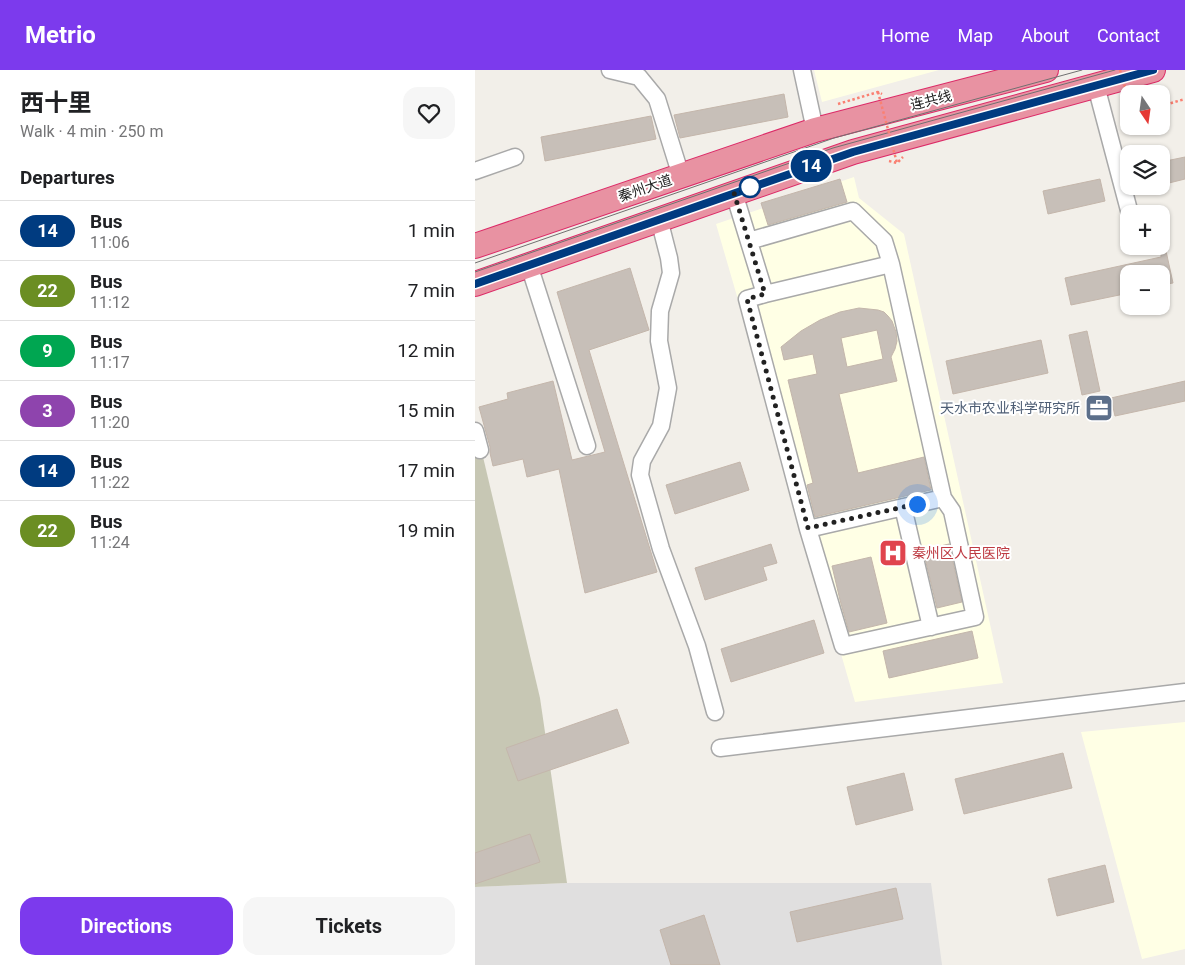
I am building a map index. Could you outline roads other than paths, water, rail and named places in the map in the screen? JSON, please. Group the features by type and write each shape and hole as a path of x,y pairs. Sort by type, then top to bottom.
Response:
{"highway":[{"name":"连共线","path":"815,130 990,77 1046,70"},
{"name":"连共线","path":"475,284 853,152 1153,70"},
{"name":"秦州大道","path":"475,246 815,130"}],"street":[{"path":"610,70 639,77 657,98 681,176"},
{"path":"802,70 815,130"},
{"path":"1095,86 1128,205"},
{"path":"475,171 515,157"},
{"path":"734,193 765,294"},
{"path":"749,241 853,211 884,241 891,264 943,498 952,511 975,617 843,646 808,528 747,299 891,264"},
{"path":"659,219 671,273 660,311 659,341 668,388 661,426 642,461 640,475 661,549 697,646 715,712"},
{"path":"529,265 587,446"},
{"path":"475,431 480,450"},
{"path":"808,528 943,498"},
{"path":"903,507 931,627"},
{"path":"720,748 1185,692"}],"tram line":[{"path":"475,263 834,138 1082,70"},
{"path":"475,272 833,148 1115,70"}],"place":[{"name":"天水市农业科学研究所","path":"1099,408"},
{"name":"秦州区人民医院","path":"893,553"}]}
